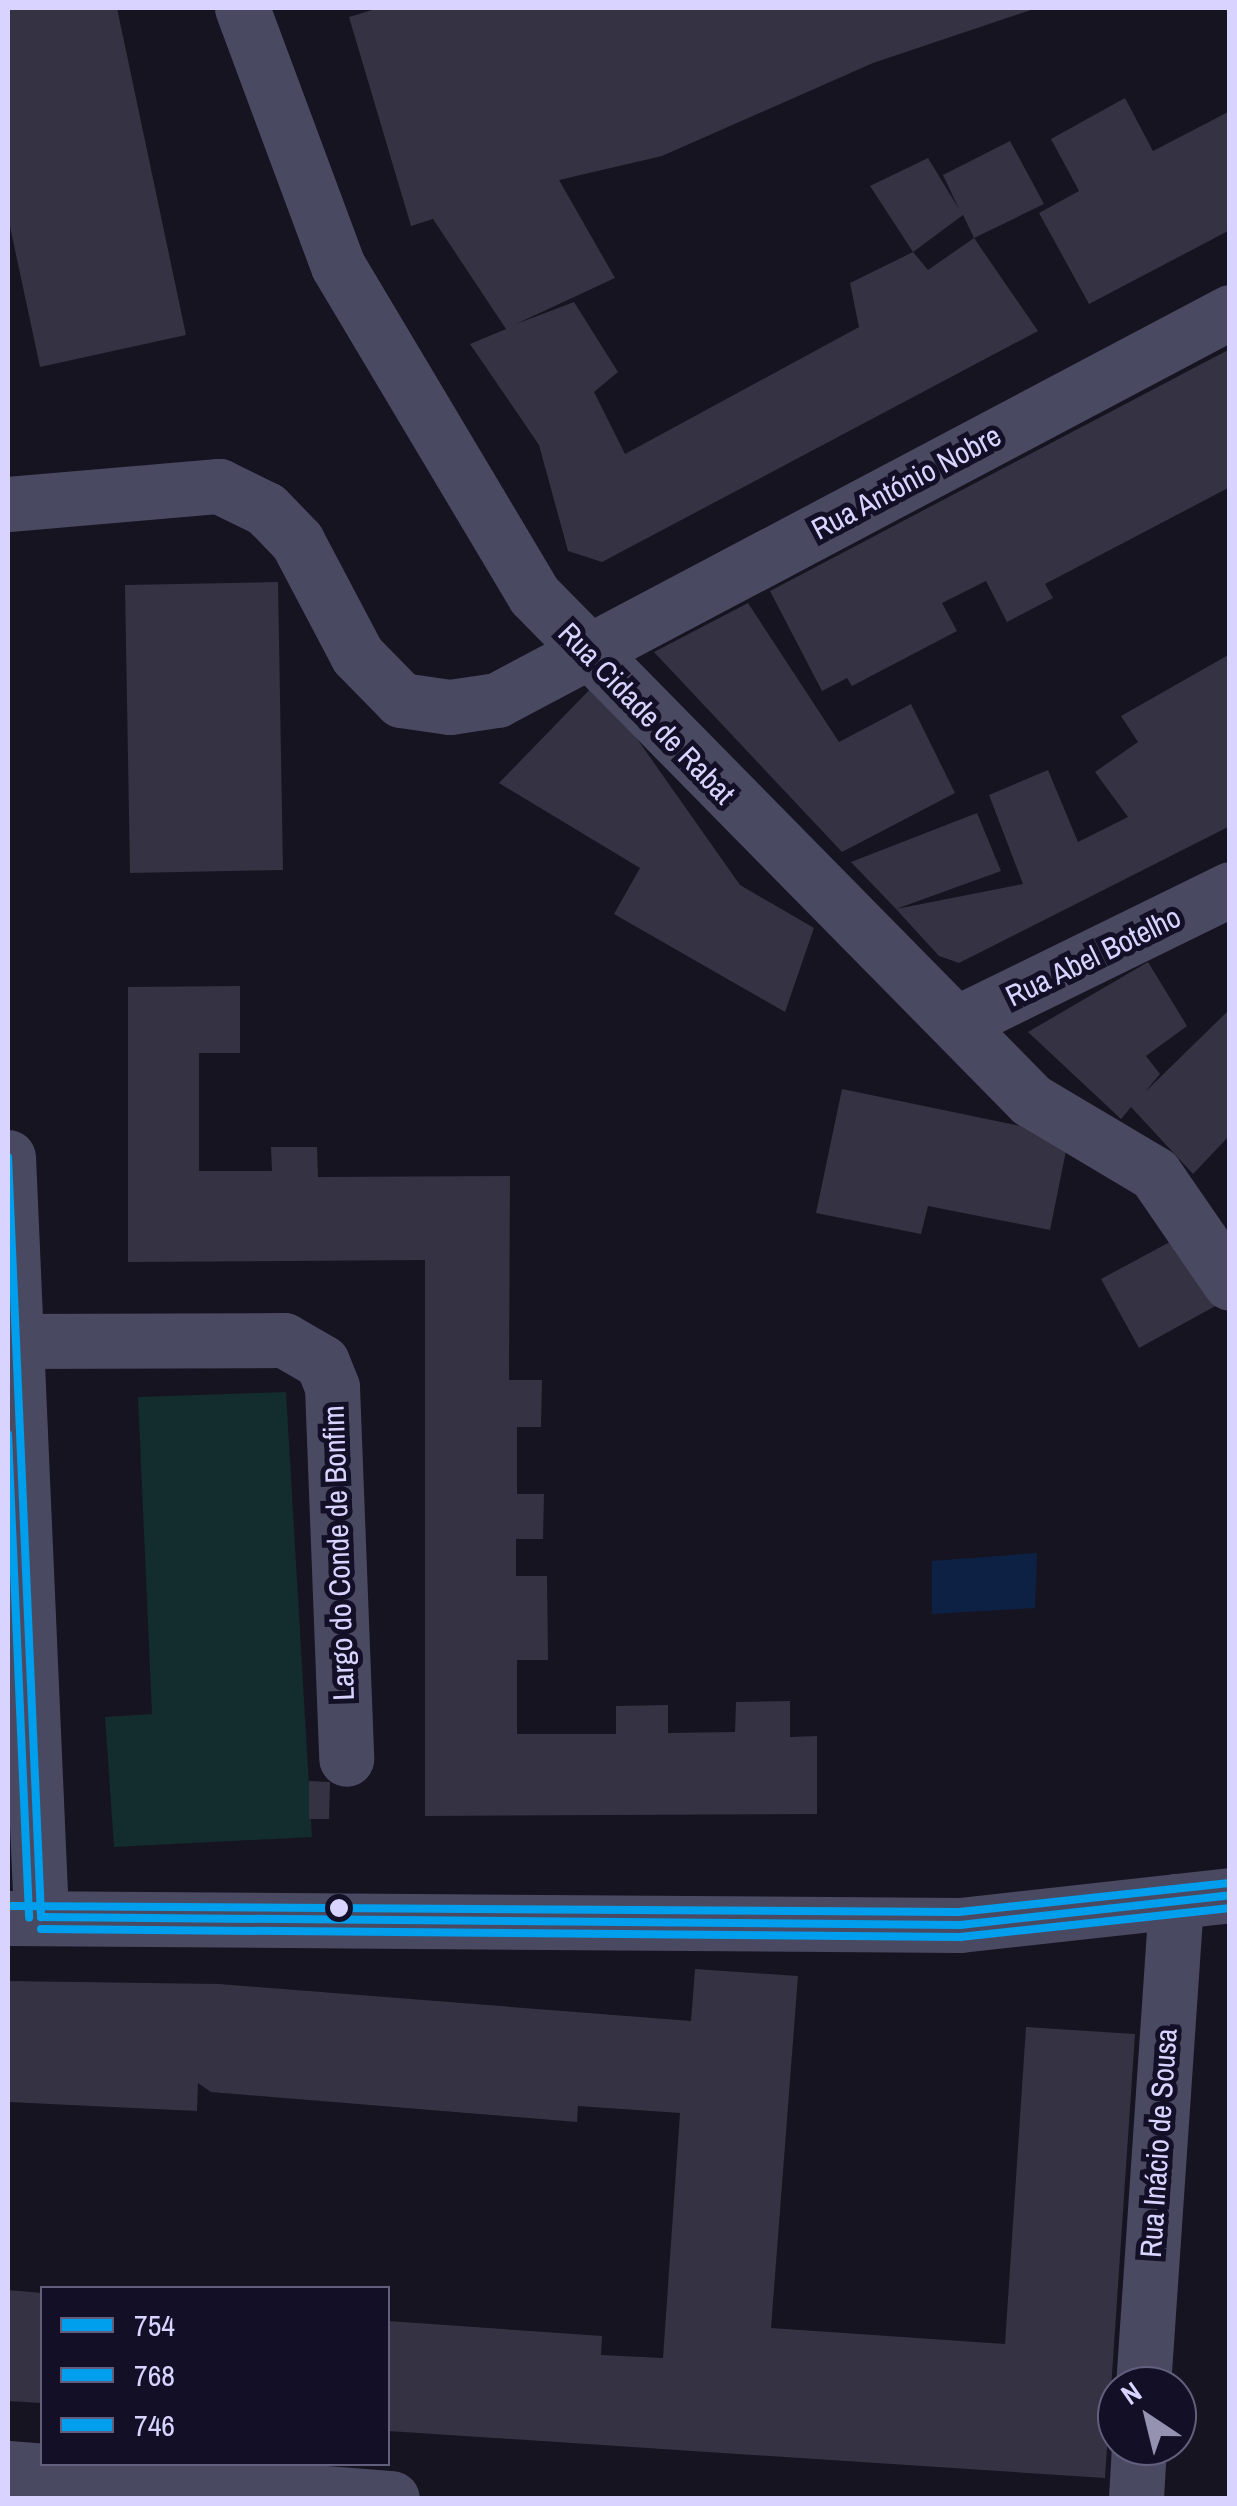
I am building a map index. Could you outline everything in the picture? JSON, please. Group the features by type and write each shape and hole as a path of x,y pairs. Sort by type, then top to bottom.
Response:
{"street":[{"name":"Rua Cidade de Rabat","path":"242,8 338,266 534,595 583,652 1031,1100 1155,1174 1230,1283"},
{"name":"Rua António Nobre","path":"8,504 218,486 266,510 297,541 357,655 401,700 450,707 497,700 1230,312"},
{"name":"Rua Abel Botelho","path":"956,1023 1230,889"},
{"path":"8,1158 15,1341 24,1917 960,1925 1230,1895"},
{"name":"Largo do Conde de Bonfim","path":"15,1341 284,1340 322,1362 332,1387 346,1758"},
{"name":"Rua Inácio de Sousa","path":"1144,2366 1176,1901"},
{"path":"1136,2498 1138,2466"},
{"path":"8,2468 392,2498"}],"green space":[{"path":"286,1392 312,1837 114,1847 105,1717 152,1714 138,1397"}],"water":[{"path":"1037,1553 1035,1608 932,1614 932,1561"}],"building":[{"path":"8,8 117,8 186,335 40,367 8,217"},
{"path":"379,8 1037,8 873,63 662,156 559,180 615,278 516,324 574,302 618,372 594,392 625,454 859,327 850,283 913,252 928,270 974,238 1038,331 602,562 568,551 539,445 470,344 506,329 433,219 411,226 349,17"},
{"path":"1125,98 1153,151 1230,111 1230,230 1089,304 1039,213 1079,191 1051,139"},
{"path":"1010,141 1044,204 974,238 963,215 913,252 870,186 928,158 959,209 943,175"},
{"path":"1230,349 1230,487 1045,584 1053,598 1007,622 986,581 942,603 957,631 852,686 847,678 822,691 770,591"},
{"path":"278,582 283,870 130,873 125,585"},
{"path":"748,603 839,742 911,704 955,793 842,852 654,652"},
{"path":"1230,654 1230,826 959,963 939,956 896,909 1023,884 989,795 1048,770 1078,842 1128,817 1095,772 1138,742 1121,716"},
{"path":"597,682 740,885 814,928 785,1012 614,914 640,868 499,783"},
{"path":"977,813 1001,871 896,909 851,862"},
{"path":"1148,962 1187,1026 1146,1056 1160,1074 1145,1092 1230,1009 1230,1135 1193,1174 1131,1107 1121,1119 1028,1032"},
{"path":"240,986 240,1053 199,1053 199,1171 272,1171 271,1147 317,1147 318,1177 510,1176 509,1380 542,1380 541,1427 517,1427 517,1494 544,1494 543,1539 516,1539 516,1576 547,1576 548,1660 517,1660 517,1734 616,1734 616,1706 668,1705 668,1733 735,1732 736,1702 790,1701 790,1737 817,1736 817,1814 425,1816 425,1260 128,1262 128,987"},
{"path":"842,1089 1069,1136 1050,1230 928,1206 921,1234 816,1213"},
{"path":"1181,1236 1219,1304 1139,1348 1101,1279"},
{"path":"309,1781 330,1782 329,1819 309,1819"},
{"path":"695,1969 798,1976 771,2328 1005,2344 1026,2027 1135,2034 1113,2366 1097,2366 1097,2466 1106,2466 1105,2478 390,2431 390,2321 602,2336 601,2355 663,2358 680,2113 578,2106 577,2122 211,2092 198,2083 197,2111 8,2102 8,1981 219,1984 691,2021"},
{"path":"8,2290 40,2293 40,2403 8,2401"}],"transit line":[{"name":"754","path":"8,1157 41,1917"},
{"name":"768","path":"8,1434 29,1918"},
{"name":"746","path":"8,1906 959,1912 1229,1883"},
{"name":"754","path":"41,1917 960,1925 1230,1895"},
{"name":"768","path":"41,1929 960,1937 1230,1908"}]}
